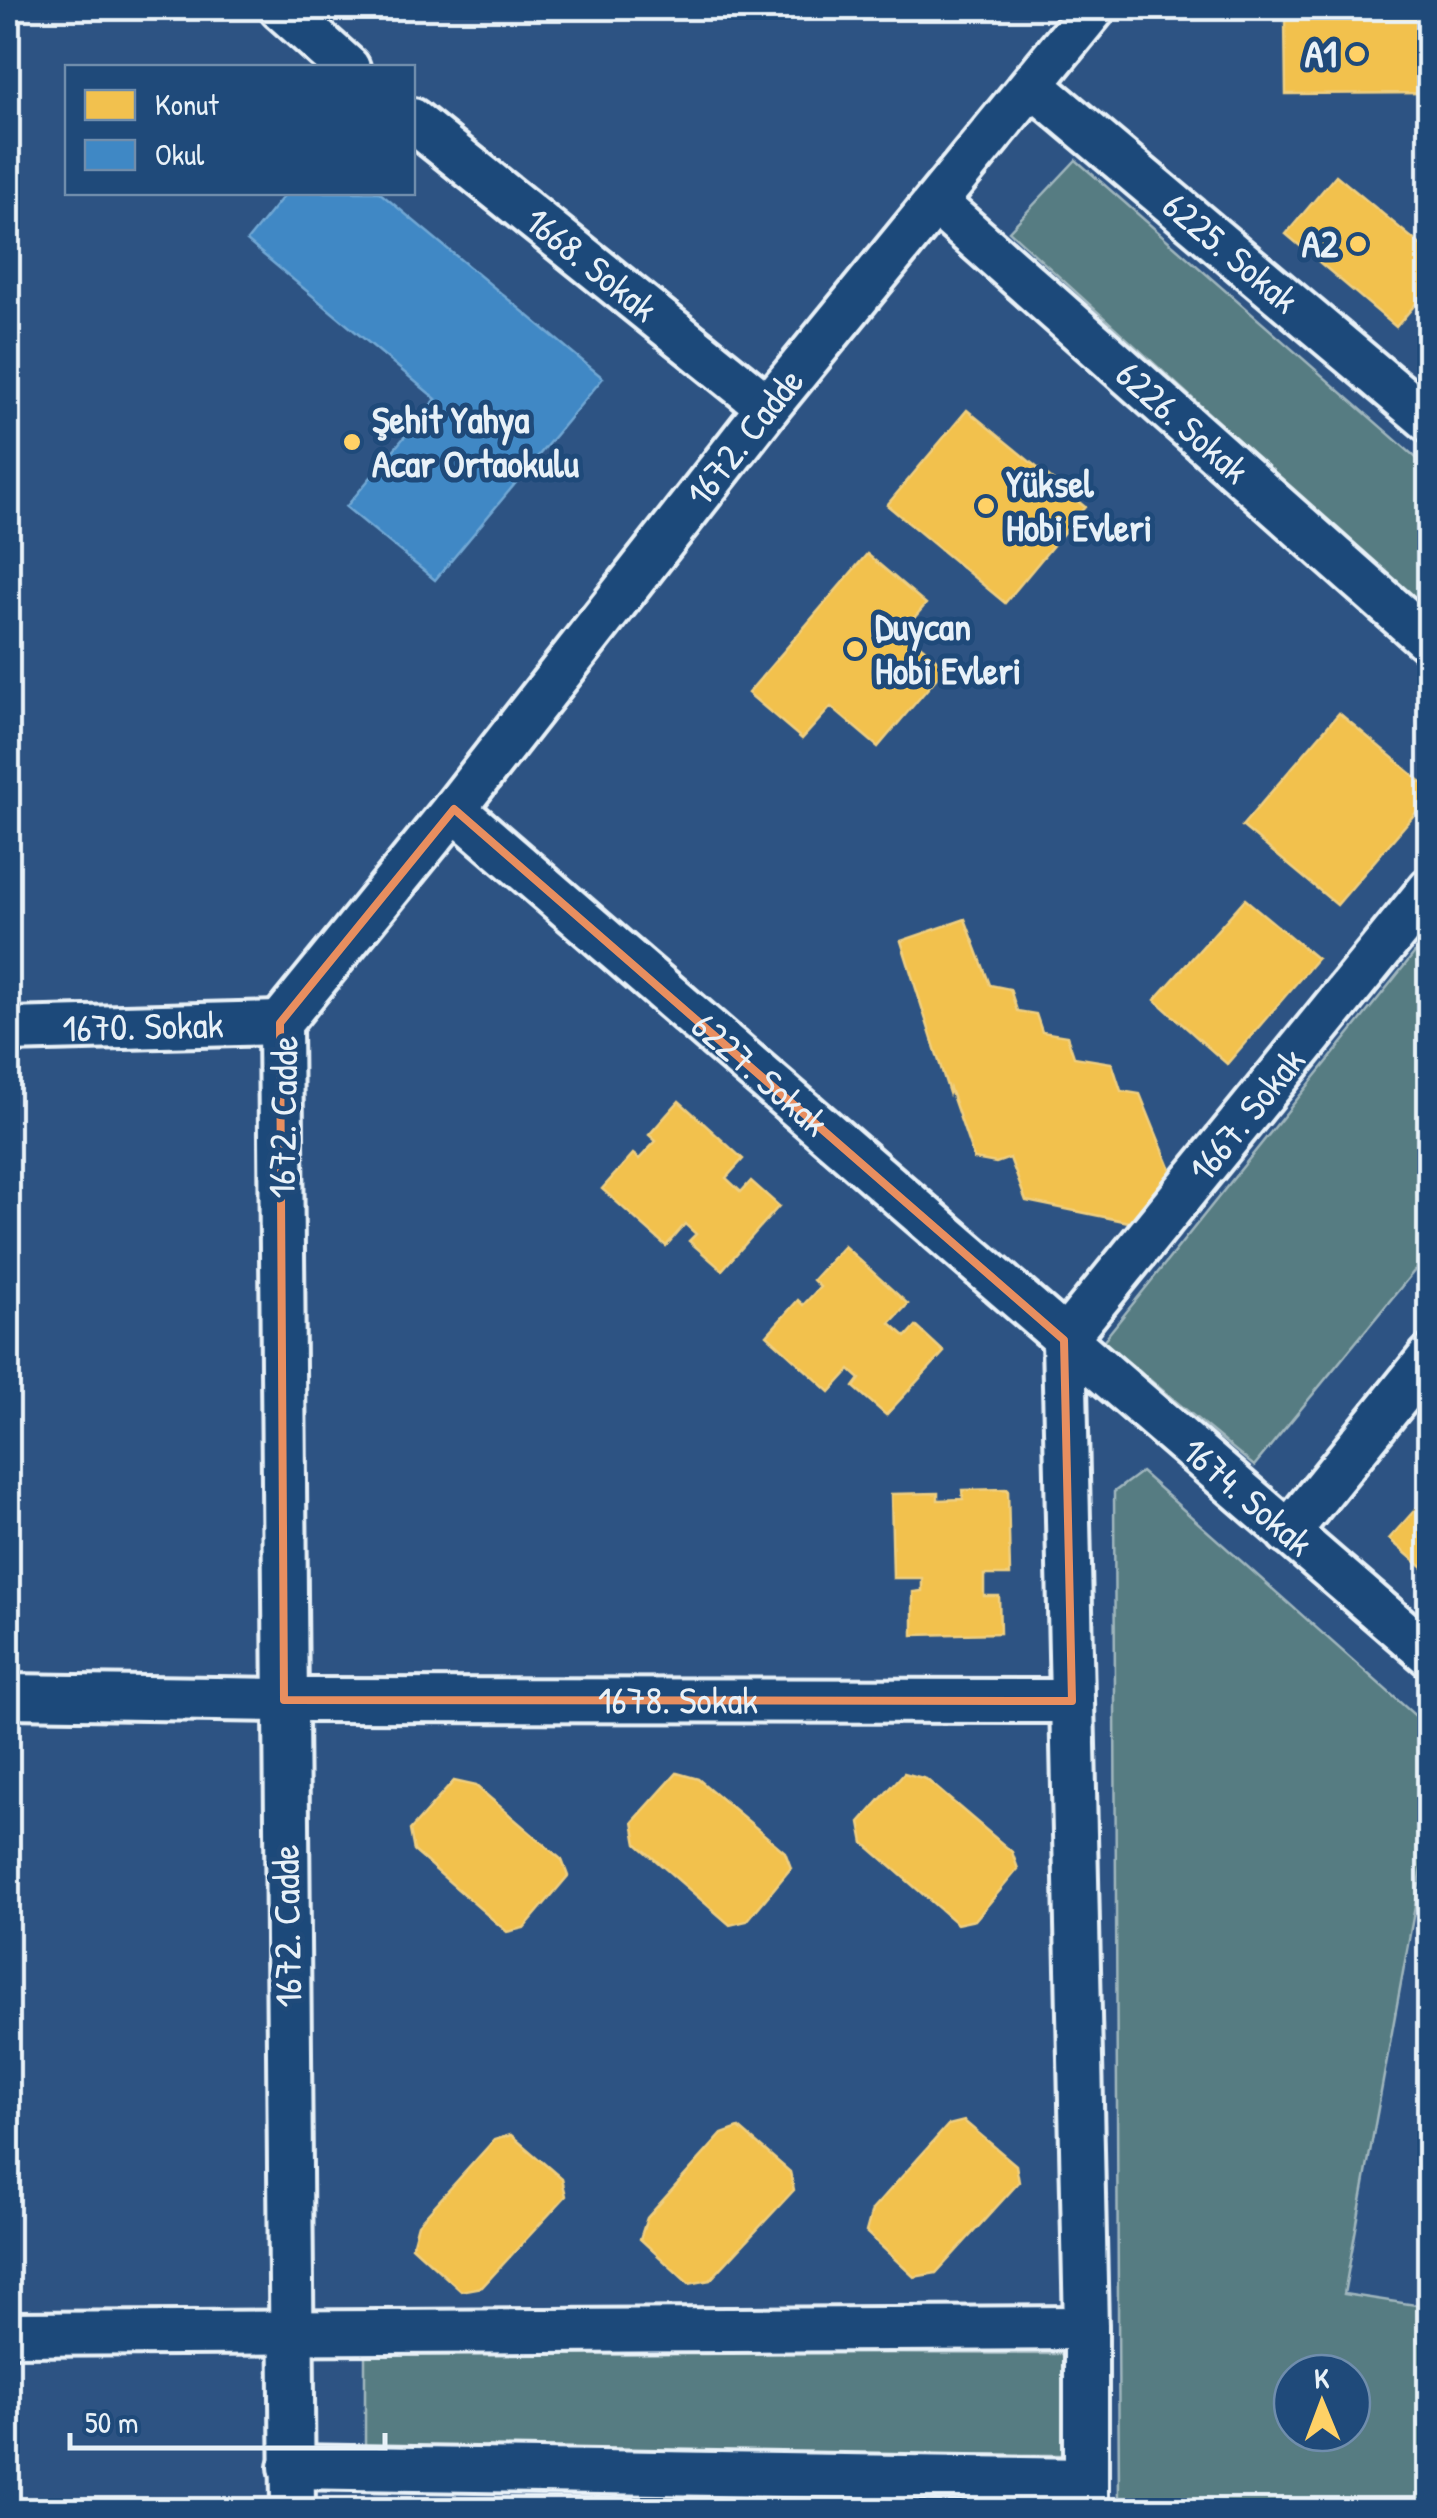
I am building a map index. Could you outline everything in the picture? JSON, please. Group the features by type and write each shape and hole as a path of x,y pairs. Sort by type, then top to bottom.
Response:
{"street":[{"path":"281,8 345,65"},
{"name":"1672. Cadde","path":"293,2510 280,1023 454,809 768,407 1094,8"},
{"name":"6225. Sokak","path":"1032,85 1430,421"},
{"name":"1668. Sokak","path":"415,122 768,407"},
{"name":"6226. Sokak","path":"936,204 1430,642"},
{"name":"6227. Sokak","path":"454,809 1064,1340"},
{"name":"1667. Sokak","path":"1064,1340 1430,889"},
{"name":"1670. Sokak","path":"8,1030 280,1023"},
{"path":"291,2467 1086,2495 1086,2328 1064,1340"},
{"name":"1674. Sokak","path":"1064,1340 1430,1655"},
{"path":"1288,1533 1422,1383"},
{"name":"1678. Sokak","path":"8,1696 1072,1701"},
{"path":"8,2334 1086,2328"}],"highlighted area":[{"path":"454,809 1064,1340 1072,1701 284,1700 280,1023"}],"green space":[{"path":"1076,160 1429,469 1429,614 1009,231"},
{"path":"1429,935 1429,1253 1254,1466 1103,1341"},
{"path":"1141,1472 1429,1728 1429,1830 1344,2294 1429,2307 1429,2510 1119,2510 1114,1492"},
{"path":"365,2351 1068,2354 1068,2455 365,2451"}],"building: Konut":[{"name":"A1","path":"1429,15 1429,93 1286,94 1285,16"},
{"name":"A2","path":"1336,175 1430,253 1430,287 1396,327 1286,234"},
{"name":"Yüksel Hobi Evleri","path":"967,410 1085,507 1005,603 887,505"},
{"name":"Duycan Hobi Evleri","path":"867,554 926,604 903,631 946,667 878,747 831,707 802,739 748,693"},
{"path":"1339,713 1430,789 1430,796 1337,905 1242,826"},
{"path":"1245,899 1317,959 1227,1064 1155,1000"},
{"path":"965,919 990,985 1010,989 1017,1011 1036,1014 1042,1032 1067,1036 1074,1057 1112,1063 1121,1091 1140,1094 1175,1180 1139,1224 1026,1201 1010,1158 996,1163 974,1159 901,941"},
{"path":"679,1101 743,1159 726,1178 741,1192 751,1181 779,1206 722,1270 689,1241 696,1234 685,1224 666,1246 602,1189 633,1154 639,1159 656,1141 649,1135"},
{"path":"844,1246 908,1304 890,1323 906,1337 916,1326 944,1352 886,1415 854,1387 860,1379 850,1370 830,1392 767,1335 798,1300 803,1305 820,1287 813,1280"},
{"path":"1008,1489 1010,1575 984,1575 984,1596 999,1596 1000,1633 913,1635 913,1592 922,1591 922,1578 893,1578 891,1494 938,1493 938,1500 963,1499 962,1490"},
{"path":"1430,1493 1430,1574 1389,1539"},
{"path":"677,1773 698,1779 785,1852 791,1868 747,1921 730,1925 637,1844 633,1822"},
{"path":"904,1773 926,1779 1012,1852 1018,1869 975,1920 957,1924 864,1843 860,1822"},
{"path":"454,1781 476,1786 562,1860 568,1876 524,1928 507,1932 414,1851 410,1830"},
{"path":"964,2121 1016,2165 1019,2182 936,2273 914,2277 866,2232 872,2210 948,2125"},
{"path":"739,2128 790,2172 794,2190 710,2280 689,2284 640,2239 647,2218 722,2134"},
{"path":"511,2135 562,2179 566,2196 482,2287 461,2291 412,2246 418,2224 494,2140"}],"building: Okul":[{"path":"285,195 383,195 603,378 435,580 346,507 436,399 247,241"}],"place":[{"name":"A1","path":"1357,54"},
{"name":"A2","path":"1358,244"},
{"name":"Şehit Yahya Acar Ortaokulu","path":"352,442"},
{"name":"Yüksel Hobi Evleri","path":"986,506"},
{"name":"Duycan Hobi Evleri","path":"855,649"}]}
